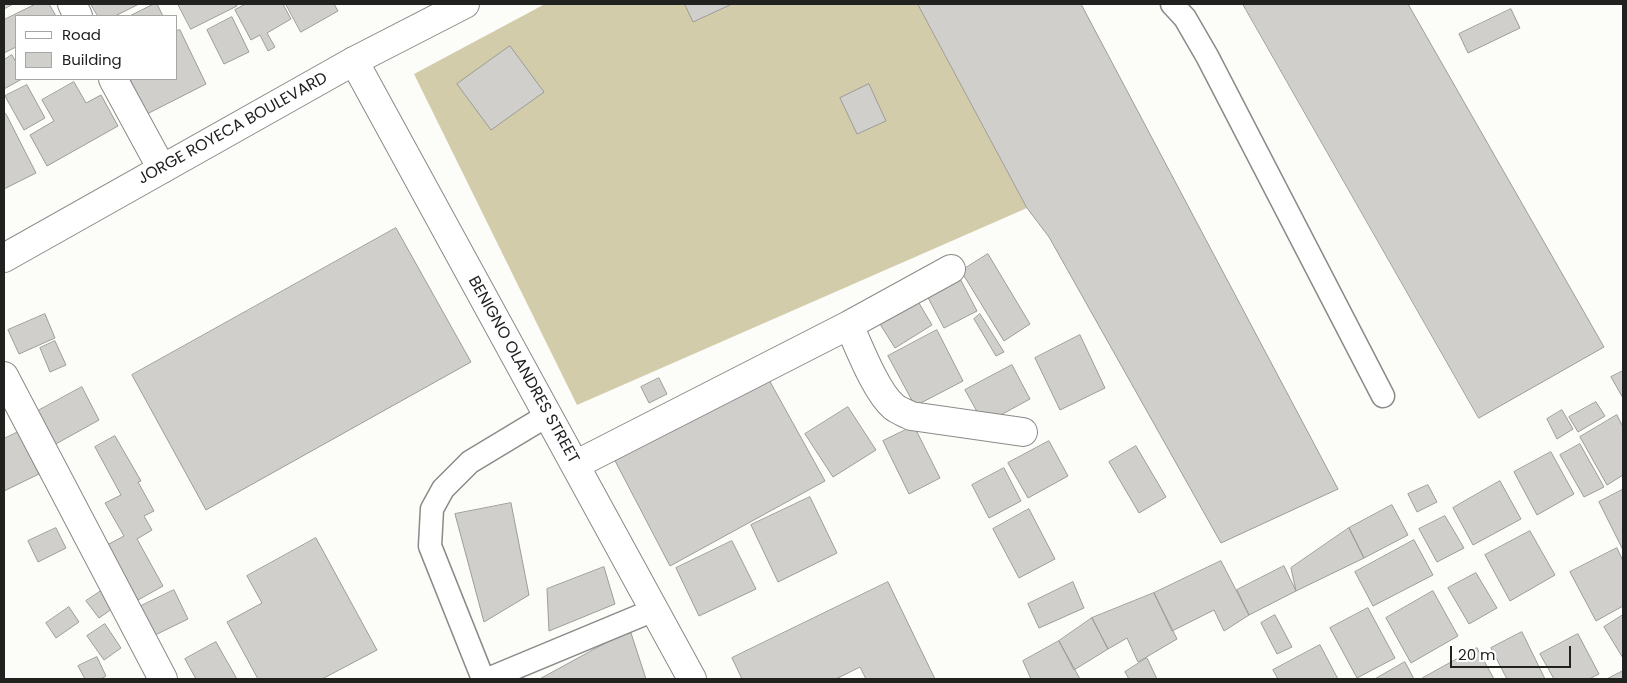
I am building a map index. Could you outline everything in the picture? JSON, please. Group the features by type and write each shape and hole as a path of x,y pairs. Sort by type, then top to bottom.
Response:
{"street":[{"name":"JORGE ROYECA BOULEVARD","path":"4,258 354,61 465,4"},
{"name":"BENIGNO OLANDRES STREET","path":"354,61 692,679"},
{"path":"113,80 162,169"},
{"path":"575,465 849,325 951,268"},
{"path":"849,325 877,383 895,408 911,416 1023,432"},
{"path":"4,376 163,679"}],"lane":[{"path":"1172,4 1185,18 1207,56 1383,396"},
{"path":"483,679 430,546 432,509 444,489 470,462 548,415"},
{"path":"488,679 654,610"}],"shaded area":[{"path":"545,4 918,4 1027,208 577,405 414,74"}],"building":[{"path":"4,4 13,4 4,9"},
{"path":"36,4 49,4 55,15 15,15 15,48 4,53 4,20"},
{"path":"91,4 139,4 117,15 97,15"},
{"path":"157,4 162,15 132,15"},
{"path":"178,4 236,4 237,6 191,29"},
{"path":"246,4 283,4 291,19 267,33 275,47 268,51 260,35 251,40 235,10"},
{"path":"286,4 334,4 338,11 301,32"},
{"path":"732,4 693,22 685,5"},
{"path":"918,4 1081,4 1338,489 1221,543 1049,237 1027,208"},
{"path":"1243,4 1408,4 1604,347 1479,418"},
{"path":"1511,9 1520,28 1468,53 1459,34"},
{"path":"232,17 249,52 224,64 207,30"},
{"path":"178,30 180,30 206,84 147,114 130,80 178,80"},
{"path":"510,46 544,92 491,130 457,84"},
{"path":"12,55 15,60 15,80 20,80 4,89 4,60"},
{"path":"74,82 86,103 101,95 118,126 47,166 30,135 54,121 42,100"},
{"path":"869,84 886,121 857,134 840,98"},
{"path":"27,85 45,118 24,130 5,96"},
{"path":"6,114 36,173 4,189 4,115"},
{"path":"396,228 471,362 206,510 132,375"},
{"path":"988,254 1030,324 1004,341 961,271"},
{"path":"957,273 977,311 944,328 924,290"},
{"path":"913,293 932,325 895,348 875,316"},
{"path":"45,314 55,338 19,354 8,330"},
{"path":"980,314 1004,352 996,356 974,319"},
{"path":"937,330 963,381 915,406 888,356"},
{"path":"1080,335 1105,388 1060,410 1035,358"},
{"path":"55,341 66,365 50,372 40,348"},
{"path":"1012,365 1030,399 984,424 965,390"},
{"path":"1623,371 1623,398 1611,377"},
{"path":"659,378 667,394 649,403 641,387"},
{"path":"768,378 825,481 670,566 612,455"},
{"path":"82,387 99,420 54,445 36,412"},
{"path":"1596,402 1605,416 1578,432 1569,417"},
{"path":"848,407 876,450 833,477 805,434"},
{"path":"1562,410 1573,429 1557,439 1547,419"},
{"path":"1617,415 1623,427 1623,475 1607,485 1580,437"},
{"path":"914,426 940,478 909,494 883,441"},
{"path":"18,432 39,474 4,491 4,439"},
{"path":"115,436 141,481 138,482 154,511 144,516 152,530 137,539 163,586 138,600 107,545 124,536 105,503 121,495 95,447"},
{"path":"1049,441 1068,476 1028,498 1008,463"},
{"path":"1580,444 1604,487 1584,497 1560,455"},
{"path":"1136,446 1166,497 1139,513 1109,462"},
{"path":"1551,452 1574,494 1537,515 1514,472"},
{"path":"1004,468 1021,501 989,518 972,485"},
{"path":"1500,481 1521,519 1473,545 1453,508"},
{"path":"1428,485 1437,502 1417,512 1408,494"},
{"path":"1622,490 1623,493 1623,550 1599,502"},
{"path":"810,497 837,553 778,582 751,525"},
{"path":"511,503 529,595 484,622 455,514"},
{"path":"1392,505 1408,535 1364,558 1349,528"},
{"path":"1029,509 1055,559 1019,578 993,529"},
{"path":"1445,516 1464,548 1437,562 1419,529"},
{"path":"56,528 66,548 38,562 28,541"},
{"path":"1349,528 1364,558 1296,591 1291,568"},
{"path":"1530,531 1555,575 1510,601 1485,555"},
{"path":"316,538 377,650 322,679 258,679 227,622 262,603 247,576"},
{"path":"1414,540 1433,575 1373,606 1355,572"},
{"path":"732,541 756,589 699,616 676,568"},
{"path":"1617,548 1623,561 1623,606 1596,621 1570,572"},
{"path":"1221,561 1249,615 1224,631 1214,610 1172,631 1154,593"},
{"path":"1284,566 1296,591 1249,615 1237,590"},
{"path":"604,567 615,604 549,631 547,589"},
{"path":"1476,573 1497,608 1469,624 1448,588"},
{"path":"888,582 935,679 866,679 860,667 836,679 742,679 732,658"},
{"path":"1073,582 1084,608 1039,628 1028,604"},
{"path":"104,589 116,606 99,618 86,601"},
{"path":"174,590 188,619 151,637 137,608"},
{"path":"1433,591 1458,636 1411,663 1386,618"},
{"path":"1154,593 1177,639 1138,662 1127,638 1108,649 1092,618"},
{"path":"69,607 79,622 56,638 46,623"},
{"path":"1368,608 1395,658 1357,678 1330,628"},
{"path":"1275,615 1292,647 1277,654 1261,623"},
{"path":"1623,615 1623,658 1604,627"},
{"path":"1092,618 1108,649 1074,670 1059,641"},
{"path":"105,624 121,648 104,660 87,636"},
{"path":"630,630 646,679 540,679"},
{"path":"1522,632 1545,679 1507,679 1491,648"},
{"path":"1578,634 1599,674 1589,679 1554,679 1540,654"},
{"path":"1059,641 1080,679 1031,679 1023,661"},
{"path":"216,642 237,679 196,679 185,659"},
{"path":"1320,645 1338,679 1278,679 1273,670"},
{"path":"1477,648 1494,679 1423,678"},
{"path":"97,657 106,676 101,679 85,679 78,666"},
{"path":"1147,658 1157,679 1129,679 1125,672"},
{"path":"1405,662 1414,679 1375,679"},
{"path":"1623,671 1623,679 1607,679"}]}
